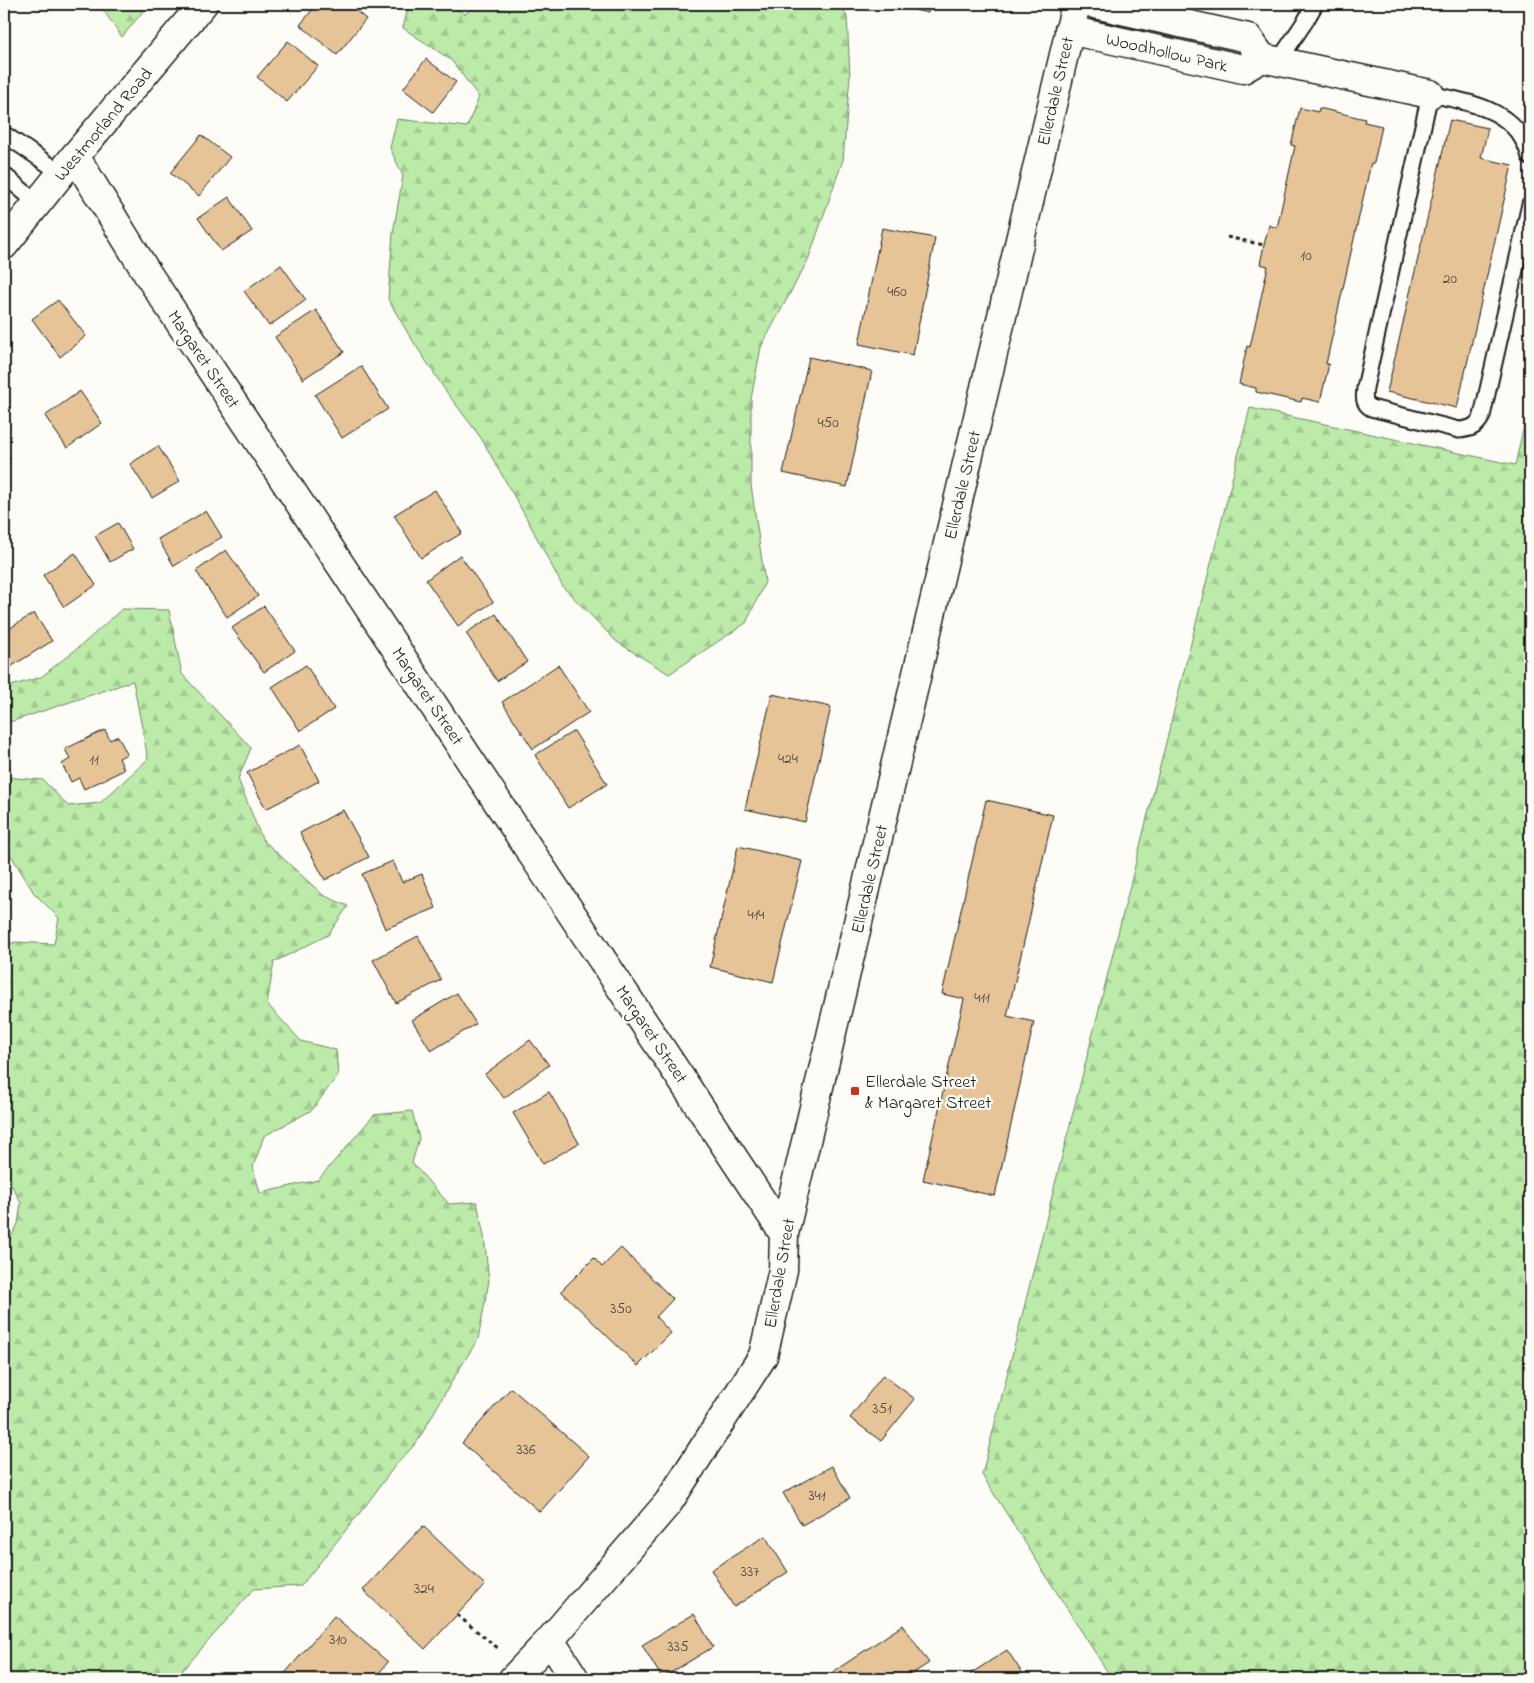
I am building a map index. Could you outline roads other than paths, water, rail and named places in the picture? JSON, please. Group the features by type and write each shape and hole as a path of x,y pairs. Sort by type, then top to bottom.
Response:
{"street":[{"name":"Westmorland Road","path":"4,245 68,165 203,4"},
{"name":"Ellerdale Street","path":"518,1674 550,1640 668,1503 763,1356 783,1270 784,1234 1076,4"},
{"name":"Woodhollow Park","path":"1070,30 1243,69 1270,60 1248,38 1095,4"},
{"path":"1270,60 1430,94"},
{"name":"Margaret Street","path":"68,165 147,273 784,1234"},
{"path":"550,1640 576,1679"}],"lane":[{"path":"1270,60 1315,4"},
{"path":"1530,157 1528,149 1512,126 1498,114 1473,104 1430,94 1365,388 1364,399 1366,405 1371,408 1459,430 1468,430 1479,422 1530,204"},
{"path":"4,134 68,165"},
{"path":"4,175 38,203"}],"place":[{"name":"Ellerdale Street & Margaret Street","path":"855,1091"}]}
